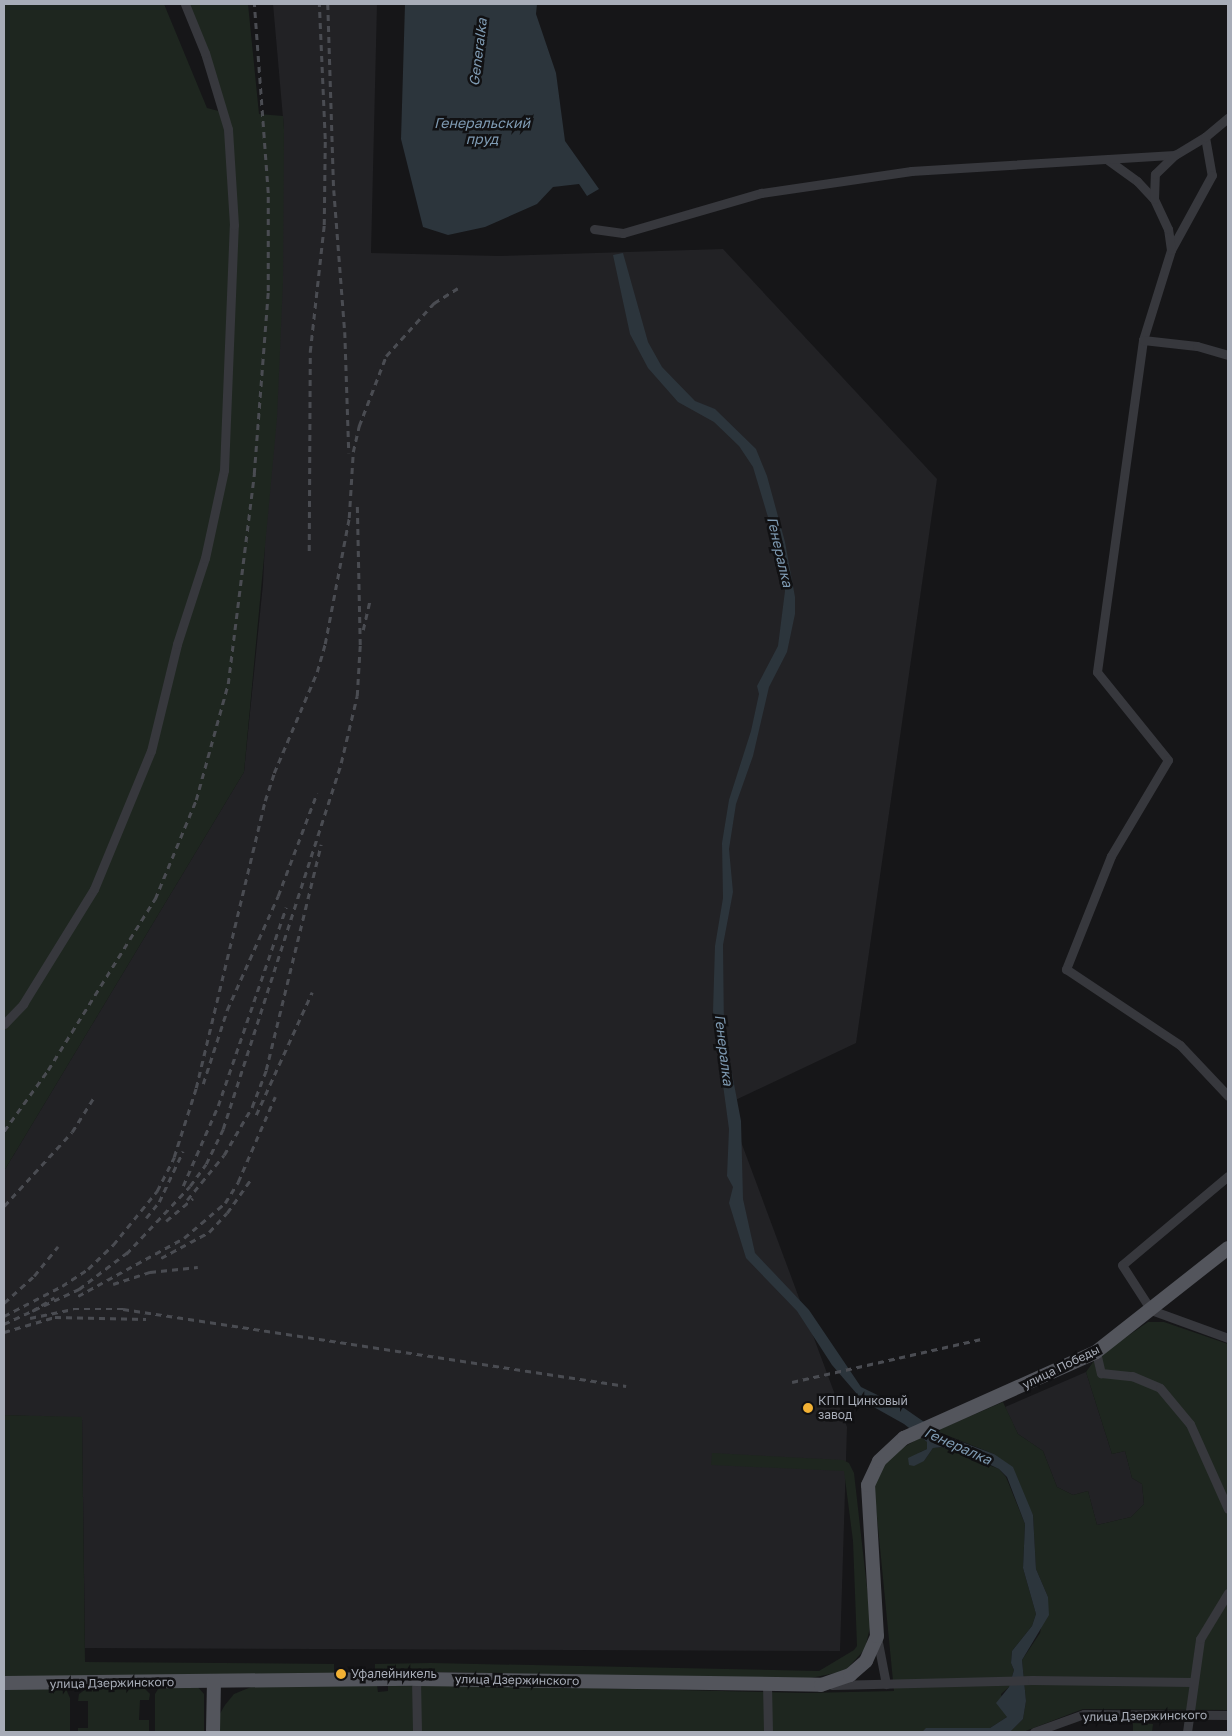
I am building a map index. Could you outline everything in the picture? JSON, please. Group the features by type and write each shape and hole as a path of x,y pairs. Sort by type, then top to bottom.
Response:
{"main road":[{"name":"улица Победы","path":"877,1636 868,1485 879,1461 904,1438 1096,1352 1228,1248"},
{"path":"821,1685 850,1675 866,1660 877,1636"},
{"name":"улица Дзержинского","path":"4,1684 416,1679 821,1685"},
{"path":"213,1732 214,1681"}],"street":[{"path":"4,1024 22,1004 94,889 151,751 177,644 205,558 224,470 234,225 228,129 205,53 185,4"},
{"path":"1154,199 1155,174 1175,155 1205,137 1228,118"},
{"path":"1205,137 1212,175 1171,250 1143,340 1097,672 1168,760 1111,856 1066,969 1180,1045 1228,1096"},
{"path":"594,229 623,233 760,193 832,181 911,171 1175,155"},
{"path":"1108,160 1137,181 1154,199 1168,229 1171,250"},
{"path":"1143,340 1197,346 1228,355"},
{"path":"1228,1176 1122,1265 1151,1310 1228,1338"},
{"path":"1096,1352 1101,1373 1132,1376 1160,1388 1190,1424 1228,1509"},
{"path":"1187,1732 1192,1682 1200,1639 1228,1593"},
{"path":"877,1636 886,1684"},
{"path":"416,1679 417,1732"},
{"path":"821,1685 1032,1680 1192,1682"},
{"path":"767,1684 768,1732"},
{"name":"улица Дзержинского","path":"1034,1732 1084,1714 1228,1715"}],"shaded area":[{"path":"4,4 164,4 207,108 226,113 189,4 248,4 259,114 283,116 284,129 283,282 277,418 244,772 4,1171"},
{"path":"273,4 377,4 371,253 499,256 723,249 937,479 856,1043 727,1104 847,1427 840,1651 85,1648 82,1418 4,1415 4,1171 244,772 263,584 284,129"},
{"path":"1148,1322 1164,1322 1228,1344 1228,1710 1083,1709 1023,1732 1010,1732 1023,1719 1026,1701 1022,1660 1040,1633 1048,1597 1036,1569 1033,1515 994,1454 936,1431 1003,1402 1018,1434 1043,1451 1057,1487 1073,1495 1088,1491 1097,1525 1131,1517 1144,1504 1142,1484 1132,1478 1125,1451 1112,1454 1086,1372 1096,1358"},
{"path":"1086,1372 1112,1454 1125,1451 1132,1478 1142,1484 1144,1504 1131,1517 1097,1525 1088,1491 1073,1495 1057,1487 1043,1451 1018,1434 1005,1407"},
{"path":"4,1415 82,1417 85,1662 334,1664 334,1674 4,1679"},
{"path":"921,1437 927,1442 927,1449 920,1452 919,1461 924,1461 933,1448 942,1447 999,1469 1006,1477 1025,1524 1023,1568 1036,1614 1032,1626 1012,1651 1011,1663 1014,1670 1009,1687 1001,1694 1007,1717 990,1728 927,1728 922,1732 218,1732 218,1717 225,1705 234,1694 251,1687 377,1685 378,1692 388,1691 388,1685 416,1684 807,1693 894,1691 874,1486 881,1467 894,1453"},
{"path":"712,1453 843,1460 849,1463 854,1473 871,1623 865,1649 845,1671 806,1679 375,1671 375,1664 431,1663 819,1671 854,1650 857,1646 853,1541 844,1471 711,1465"},
{"path":"142,1686 150,1694 149,1700 140,1700 139,1720 149,1720 149,1732 78,1732 78,1728 88,1728 88,1701 78,1701 79,1694 89,1687"},
{"path":"160,1686 197,1686 204,1694 204,1732 155,1732 155,1694"},
{"path":"4,1688 66,1689 70,1698 70,1732 4,1732"},
{"path":"1133,1723 1153,1724 1152,1732 1133,1732"}],"water":[{"name":"Генеральский пруд","path":"405,4 537,4 536,14 556,73 565,141 599,189 587,196 579,184 553,187 537,204 485,227 448,235 423,227 401,139"},
{"name":"Генералка","path":"623,253 648,342 662,367 695,401 715,409 756,449 767,476 785,542 795,597 795,614 787,652 769,687 753,756 736,804 729,849 733,892 723,945 724,1031 741,1121 743,1199 755,1253 809,1310 861,1387 904,1408 943,1435 994,1454 1013,1467 1033,1515 1036,1569 1048,1597 1049,1615 1022,1660 1026,1701 1023,1719 1010,1732 922,1732 926,1728 990,1728 1007,1717 996,1703 1009,1687 1014,1670 1011,1663 1012,1651 1032,1626 1036,1614 1023,1568 1025,1524 1007,1477 999,1469 976,1458 942,1447 933,1448 924,1461 914,1466 909,1465 908,1458 927,1449 927,1442 904,1424 863,1401 832,1365 797,1311 746,1258 729,1203 733,1187 727,1176 729,1129 713,1011 715,946 723,898 722,843 729,800 751,731 759,694 757,686 778,646 785,591 779,554 753,467 739,446 714,422 678,402 648,368 630,334 613,255"}],"railway":[{"path":"4,1131 48,1070 155,899 196,800 228,684 254,474 268,291 268,193 254,4"},
{"path":"309,551 310,352 324,225 325,139 319,4"},
{"path":"328,4 334,190 345,332 349,453"},
{"path":"4,1316 62,1286 88,1269 113,1245 157,1191 174,1157 196,1088 265,801 274,773 317,672 325,644 349,518 353,452 359,426 386,356 434,303 458,288"},
{"path":"126,1254 190,1186 206,1164 223,1129 341,763 357,696 360,645 357,502"},
{"path":"363,630 370,600"},
{"path":"203,1084 227,1010 278,896 317,793"},
{"path":"187,1200 224,1155 252,1107 266,1070 321,845"},
{"path":"183,1186 218,1106 286,907"},
{"path":"256,1115 312,992"},
{"path":"4,1206 72,1132 94,1097"},
{"path":"78,1296 184,1238 225,1203 238,1182 275,1097"},
{"path":"146,1218 159,1202 183,1151"},
{"path":"161,1258 209,1232 227,1213 251,1179"},
{"path":"166,1221 193,1198"},
{"path":"4,1303 34,1276 58,1246"},
{"path":"4,1324 79,1289 129,1251"},
{"path":"113,1284 150,1272 198,1267"},
{"path":"32,1311 54,1298"},
{"path":"30,1318 73,1309 123,1309 626,1386"},
{"path":"4,1332 55,1317 146,1319"},
{"path":"792,1382 981,1339"}],"place":[{"name":"КПП Цинковый завод","path":"808,1408"},
{"name":"Уфалейникель","path":"341,1674"}],"water label":[{"name":"Generalka","path":"478,52"}]}
